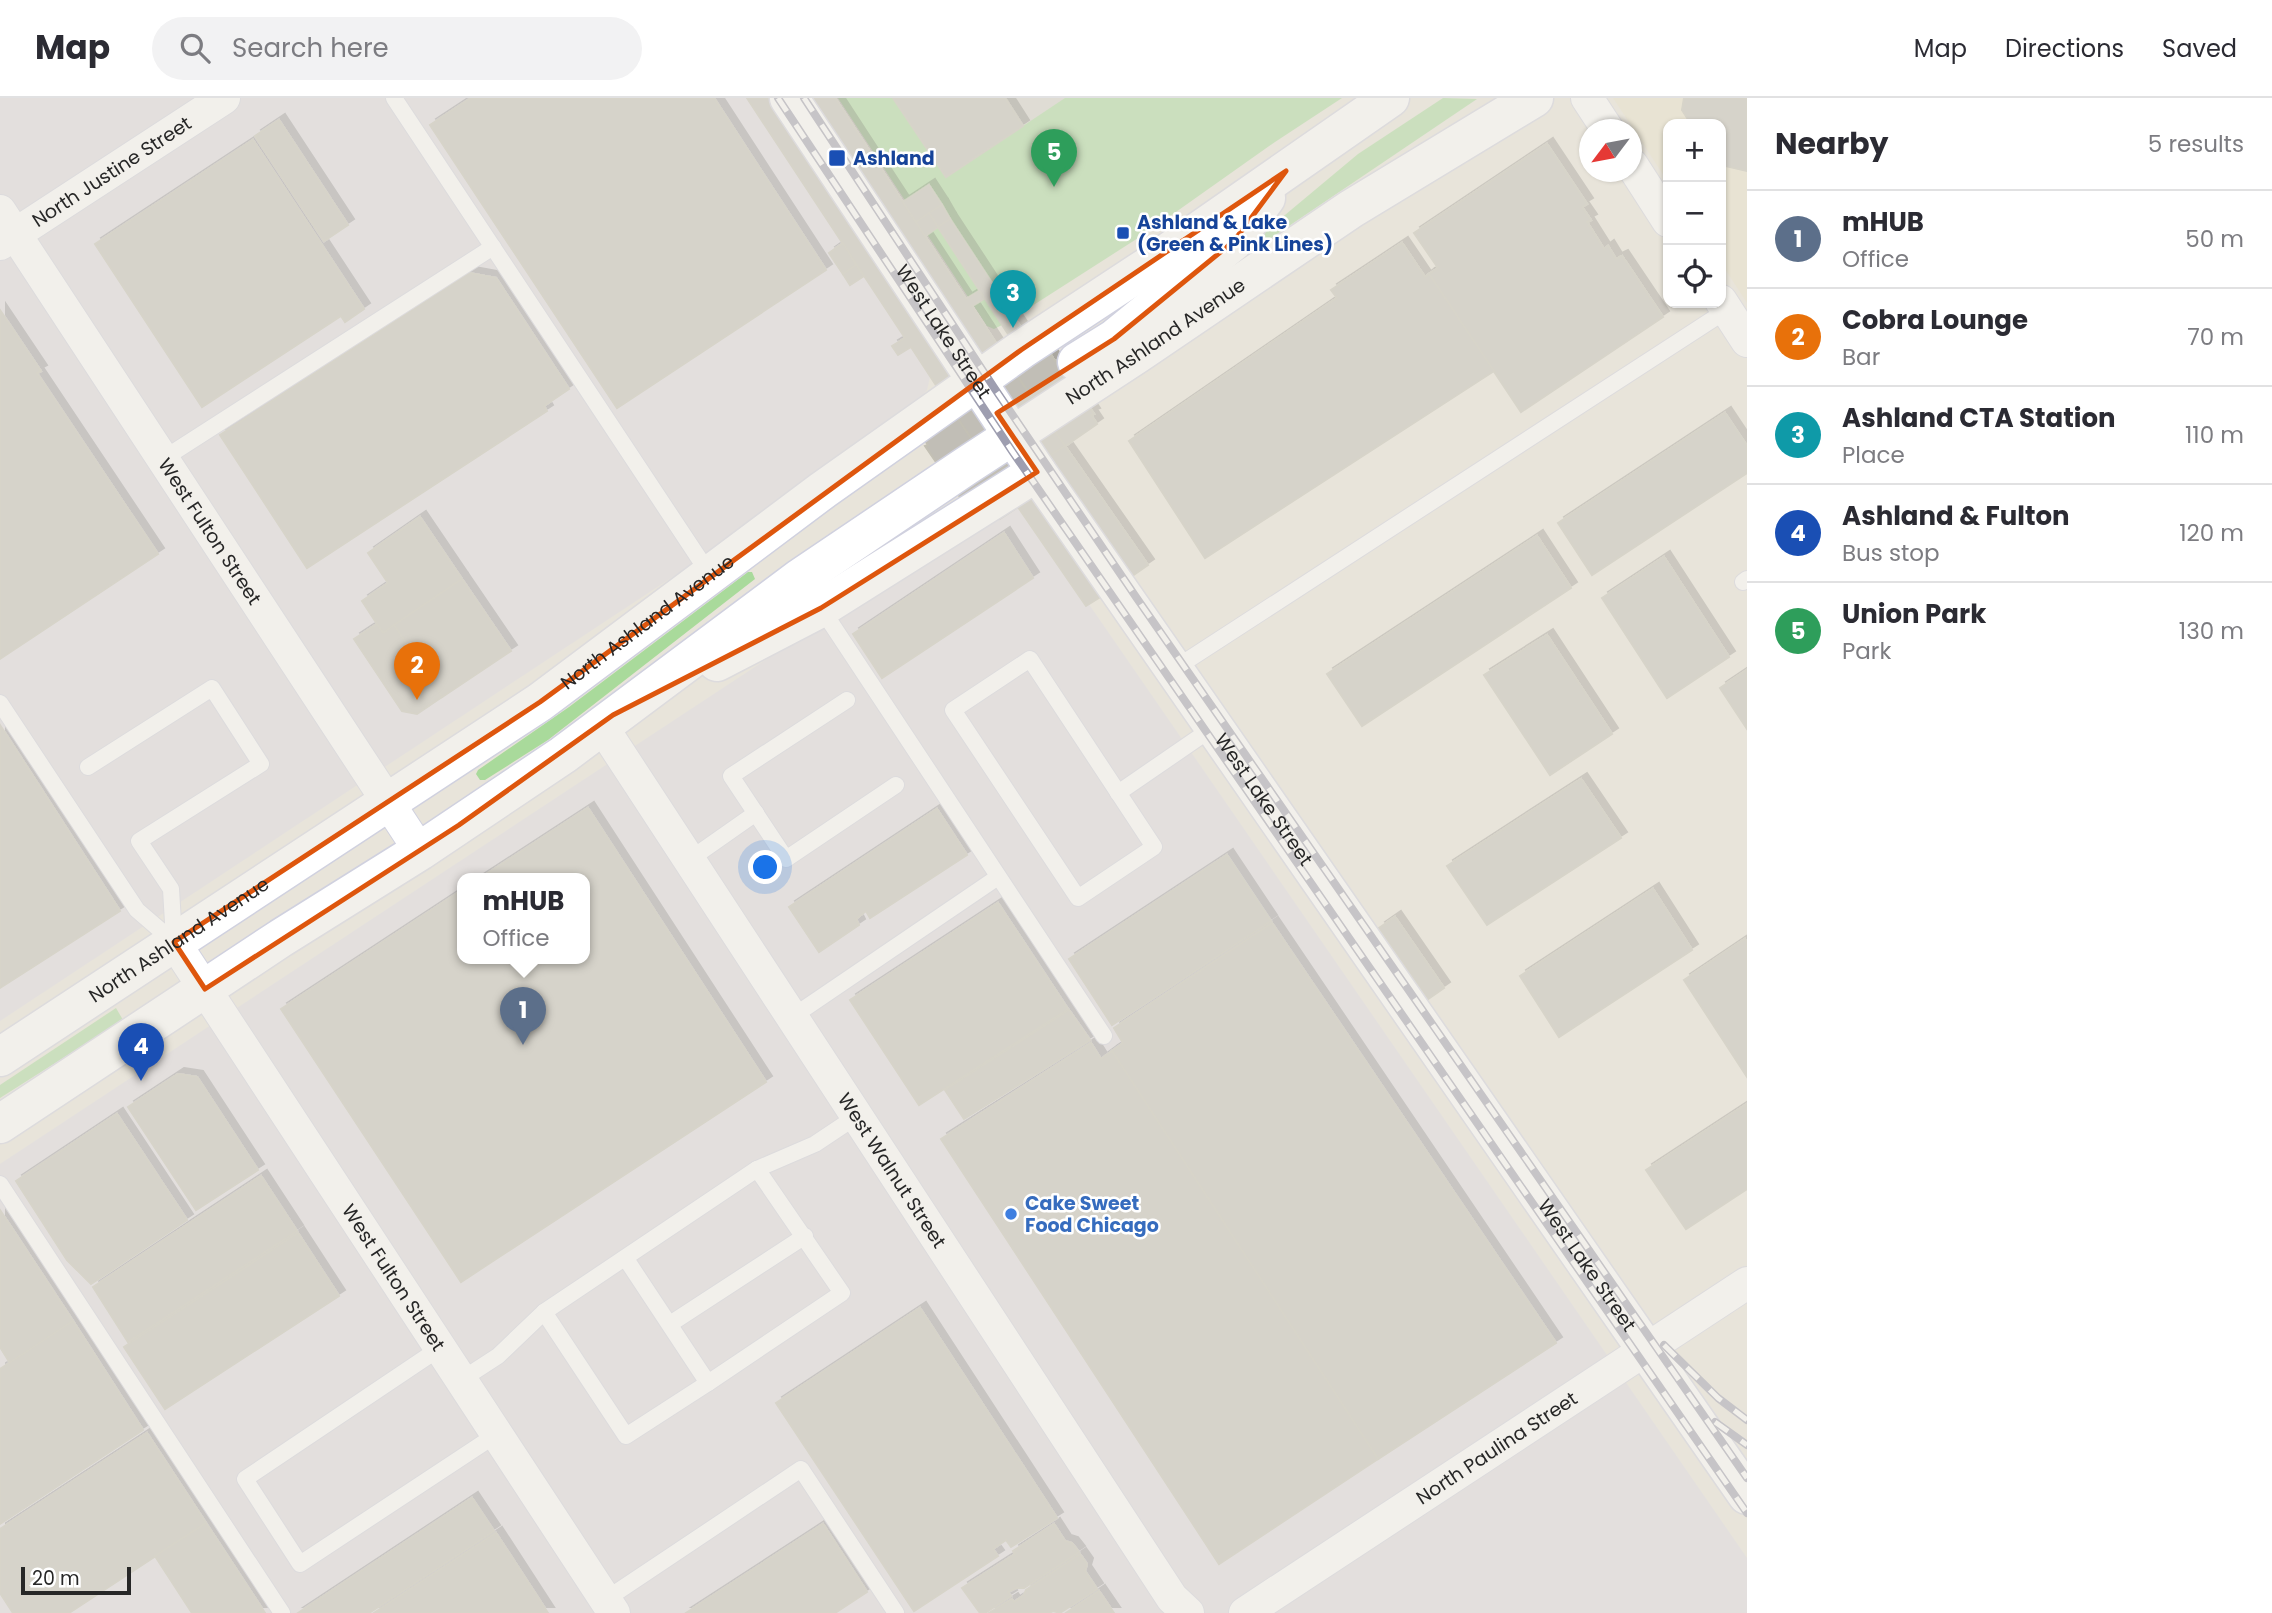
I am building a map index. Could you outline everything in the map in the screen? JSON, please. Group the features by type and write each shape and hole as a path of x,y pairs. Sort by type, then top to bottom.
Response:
{"main road":[{"name":"West Lake Street","path":"789,98 1037,472 1747,1495"},
{"name":"North Ashland Avenue","path":"0,1057 540,702 823,490 1390,98"},
{"name":"North Ashland Avenue","path":"1005,424 1137,354 1351,209 1534,98"},
{"name":"North Ashland Avenue","path":"811,593 1005,424 1234,241 1286,172"},
{"name":"North Ashland Avenue","path":"0,1124 420,851 563,755 607,720 811,593 1037,472"}],"street":[{"name":"North Justine Street","path":"5,230 223,98"},
{"path":"1587,98 1601,119"},
{"path":"1642,181 1663,213"},
{"name":"West Fulton Street","path":"5,230 163,459 420,851"},
{"path":"1725,308 1747,341"},
{"name":"West Walnut Street","path":"607,720 689,860 1172,1598 1188,1613"},
{"name":"West Fulton Street","path":"174,943 610,1606"},
{"name":"North Paulina Street","path":"1245,1613 1747,1283"}],"lane":[{"path":"394,98 710,575"},
{"path":"163,459 493,247"},
{"path":"1174,669 1721,308"},
{"path":"811,593 1104,1036"},
{"path":"1030,659 1118,793 1154,847 1078,898 953,710 1030,659"},
{"path":"88,767 212,688 261,764 138,841 170,889 174,943"},
{"path":"847,700 732,776 786,859 897,785"},
{"path":"0,703 137,910 174,943"},
{"path":"1118,793 1214,727"},
{"path":"689,860 756,813"},
{"path":"792,1017 998,877"},
{"path":"461,1380 498,1356 544,1312 757,1168 815,1144 857,1116"},
{"path":"544,1312 626,1436 842,1293 757,1168"},
{"path":"0,1184 282,1613"},
{"path":"670,1324 805,1236"},
{"path":"626,1259 708,1383"},
{"path":"440,1348 245,1479 300,1564 497,1434"},
{"path":"610,1606 801,1469 896,1613"}],"highlighted area":[{"path":"1286,171 1234,241 1114,339 997,413 1037,472 821,608 613,715 459,825 205,989 174,942 540,702 1021,350"}],"shaded area":[{"path":"0,98 750,98 931,373 927,390 920,398 727,541 0,1021"},
{"path":"1005,98 1065,98 1023,126"},
{"path":"1613,98 1747,98 1747,303 1726,271 1726,119 1663,119 1663,174 1642,142 1642,119 1627,119"},
{"path":"1010,499 1017,500 1747,1558 1747,1613 0,1613 0,1164"}],"green space":[{"path":"838,98 1342,98 1149,231 994,329 987,326"},
{"path":"1443,98 1477,99 1240,259 1237,255 1358,154"},
{"path":"748,572 752,572 755,579 548,740 485,780 480,780 476,774 478,770 569,707"},
{"path":"116,1008 123,1020 0,1098 0,1085"}],"building":[{"path":"471,98 714,98 826,270 617,408 430,125"},
{"path":"747,98 769,98 972,406 956,416 911,347 898,355 892,346 905,338"},
{"path":"812,98 835,98 966,299 979,291 984,299 972,306 1016,374 1001,384"},
{"path":"893,98 1005,98 1023,126 946,177"},
{"path":"1684,98 1747,98 1747,171 1726,166 1726,119 1688,119 1682,110"},
{"path":"279,120 348,225 324,241 255,136"},
{"path":"253,140 364,309 345,322 341,316 202,407 95,244"},
{"path":"1547,144 1587,204 1582,207 1591,220 1587,222 1604,249 1608,246 1616,259 1622,256 1663,317 1521,412 1429,274 1438,268 1414,233"},
{"path":"929,185 942,205 916,222 903,202"},
{"path":"942,205 950,219 938,227 929,213"},
{"path":"929,213 938,227 925,236 916,222"},
{"path":"950,219 1041,358 1049,352 1055,361 1057,360 1094,414 1091,415 1097,424 1065,446 1016,374 1029,366 938,227"},
{"path":"843,243 856,265 843,274 829,253"},
{"path":"1402,243 1425,277 1429,274 1494,371 1205,558 1129,441 1337,298 1331,290"},
{"path":"856,265 864,276 850,285 843,274"},
{"path":"469,273 496,278 569,389 544,406 547,411 307,568 220,435"},
{"path":"0,310 41,371 37,373 158,554 0,659"},
{"path":"1016,374 1065,446 1049,456 1001,384"},
{"path":"972,406 1018,475 1003,485 956,416"},
{"path":"1725,413 1747,446 1747,473 1592,575 1558,523"},
{"path":"956,416 1003,485 962,500 925,446 928,445 922,437"},
{"path":"1065,446 1148,565 1132,576 1049,456"},
{"path":"1018,475 1102,596 1086,606 1018,507 1000,519 997,515"},
{"path":"420,517 462,579 383,633 362,601 388,583 368,553"},
{"path":"1004,533 1033,578 882,678 853,634"},
{"path":"1537,536 1571,588 1362,726 1327,674"},
{"path":"1664,557 1729,657 1667,698 1602,598"},
{"path":"462,579 511,651 442,697 394,625"},
{"path":"377,624 383,633 394,625 442,697 417,714 402,711 354,639"},
{"path":"1547,635 1612,734 1550,775 1484,675"},
{"path":"1747,670 1747,729 1720,688"},
{"path":"0,725 120,911 0,988"},
{"path":"1581,779 1621,838 1487,925 1447,866"},
{"path":"588,808 766,1082 461,1282 281,1009 457,893 457,964 590,964 590,873 488,873"},
{"path":"937,809 967,855 870,918 866,911 856,919 859,925 819,952 789,907"},
{"path":"1227,855 1271,921 1112,1025 1069,959"},
{"path":"1653,889 1692,950 1559,1037 1520,976"},
{"path":"998,903 1068,1009 919,1105 850,1000"},
{"path":"1395,917 1444,988 1428,999 1379,928"},
{"path":"1272,923 1556,1343 1378,1459 1112,1051 1123,1043 1114,1028"},
{"path":"1745,939 1747,942 1747,1077 1684,980"},
{"path":"1069,1010 1090,1040 964,1119 945,1090"},
{"path":"1091,1043 1101,1059 1112,1051 1378,1459 1219,1564 941,1139"},
{"path":"178,1074 197,1077 258,1170 196,1210 128,1107"},
{"path":"1747,1104 1747,1189 1686,1229 1646,1170"},
{"path":"117,1114 187,1220 91,1284 67,1260 16,1181"},
{"path":"261,1176 297,1231 128,1342 93,1287"},
{"path":"0,1210 73,1321 10,1363 0,1347"},
{"path":"298,1233 339,1296 165,1409 124,1347"},
{"path":"920,1308 1057,1518 1011,1547 1006,1540 993,1549 998,1556 914,1611 776,1403"},
{"path":"73,1321 143,1430 0,1524 0,1369"},
{"path":"147,1433 206,1523 69,1613 13,1613 0,1593 0,1529"},
{"path":"472,1498 494,1531 369,1613 298,1613"},
{"path":"206,1523 265,1613 192,1613 155,1556"},
{"path":"823,1524 867,1592 835,1613 686,1613"},
{"path":"1054,1524 1065,1541 1072,1543 1079,1552 1024,1588 1008,1592 1011,1596 985,1613 980,1613 962,1588 1015,1554 1013,1551"},
{"path":"496,1533 548,1613 374,1613"},
{"path":"1080,1554 1087,1564 1085,1571 1097,1589 1060,1613 989,1613 1012,1599 1014,1602 1024,1595 1026,1590"},
{"path":"1099,1591 1114,1613 1066,1613"}],"railway":[{"path":"778,98 1012,451 1747,1513"},
{"path":"804,98 995,389 1136,597 1747,1478"},
{"path":"1664,1345 1718,1398 1747,1420"},
{"path":"1715,1422 1747,1445"}],"place":[{"name":"Ashland","path":"837,158"},
{"name":"Union Park","path":"1054,187"},
{"name":"Ashland & Lake (Green & Pink Lines)","path":"1123,233"},
{"name":"Ashland CTA Station","path":"1013,328"},
{"name":"Cobra Lounge","path":"417,700"},
{"name":"mHUB","path":"523,1045"},
{"name":"Ashland & Fulton","path":"141,1081"},
{"name":"Cake Sweet Food Chicago","path":"1011,1214"}]}
